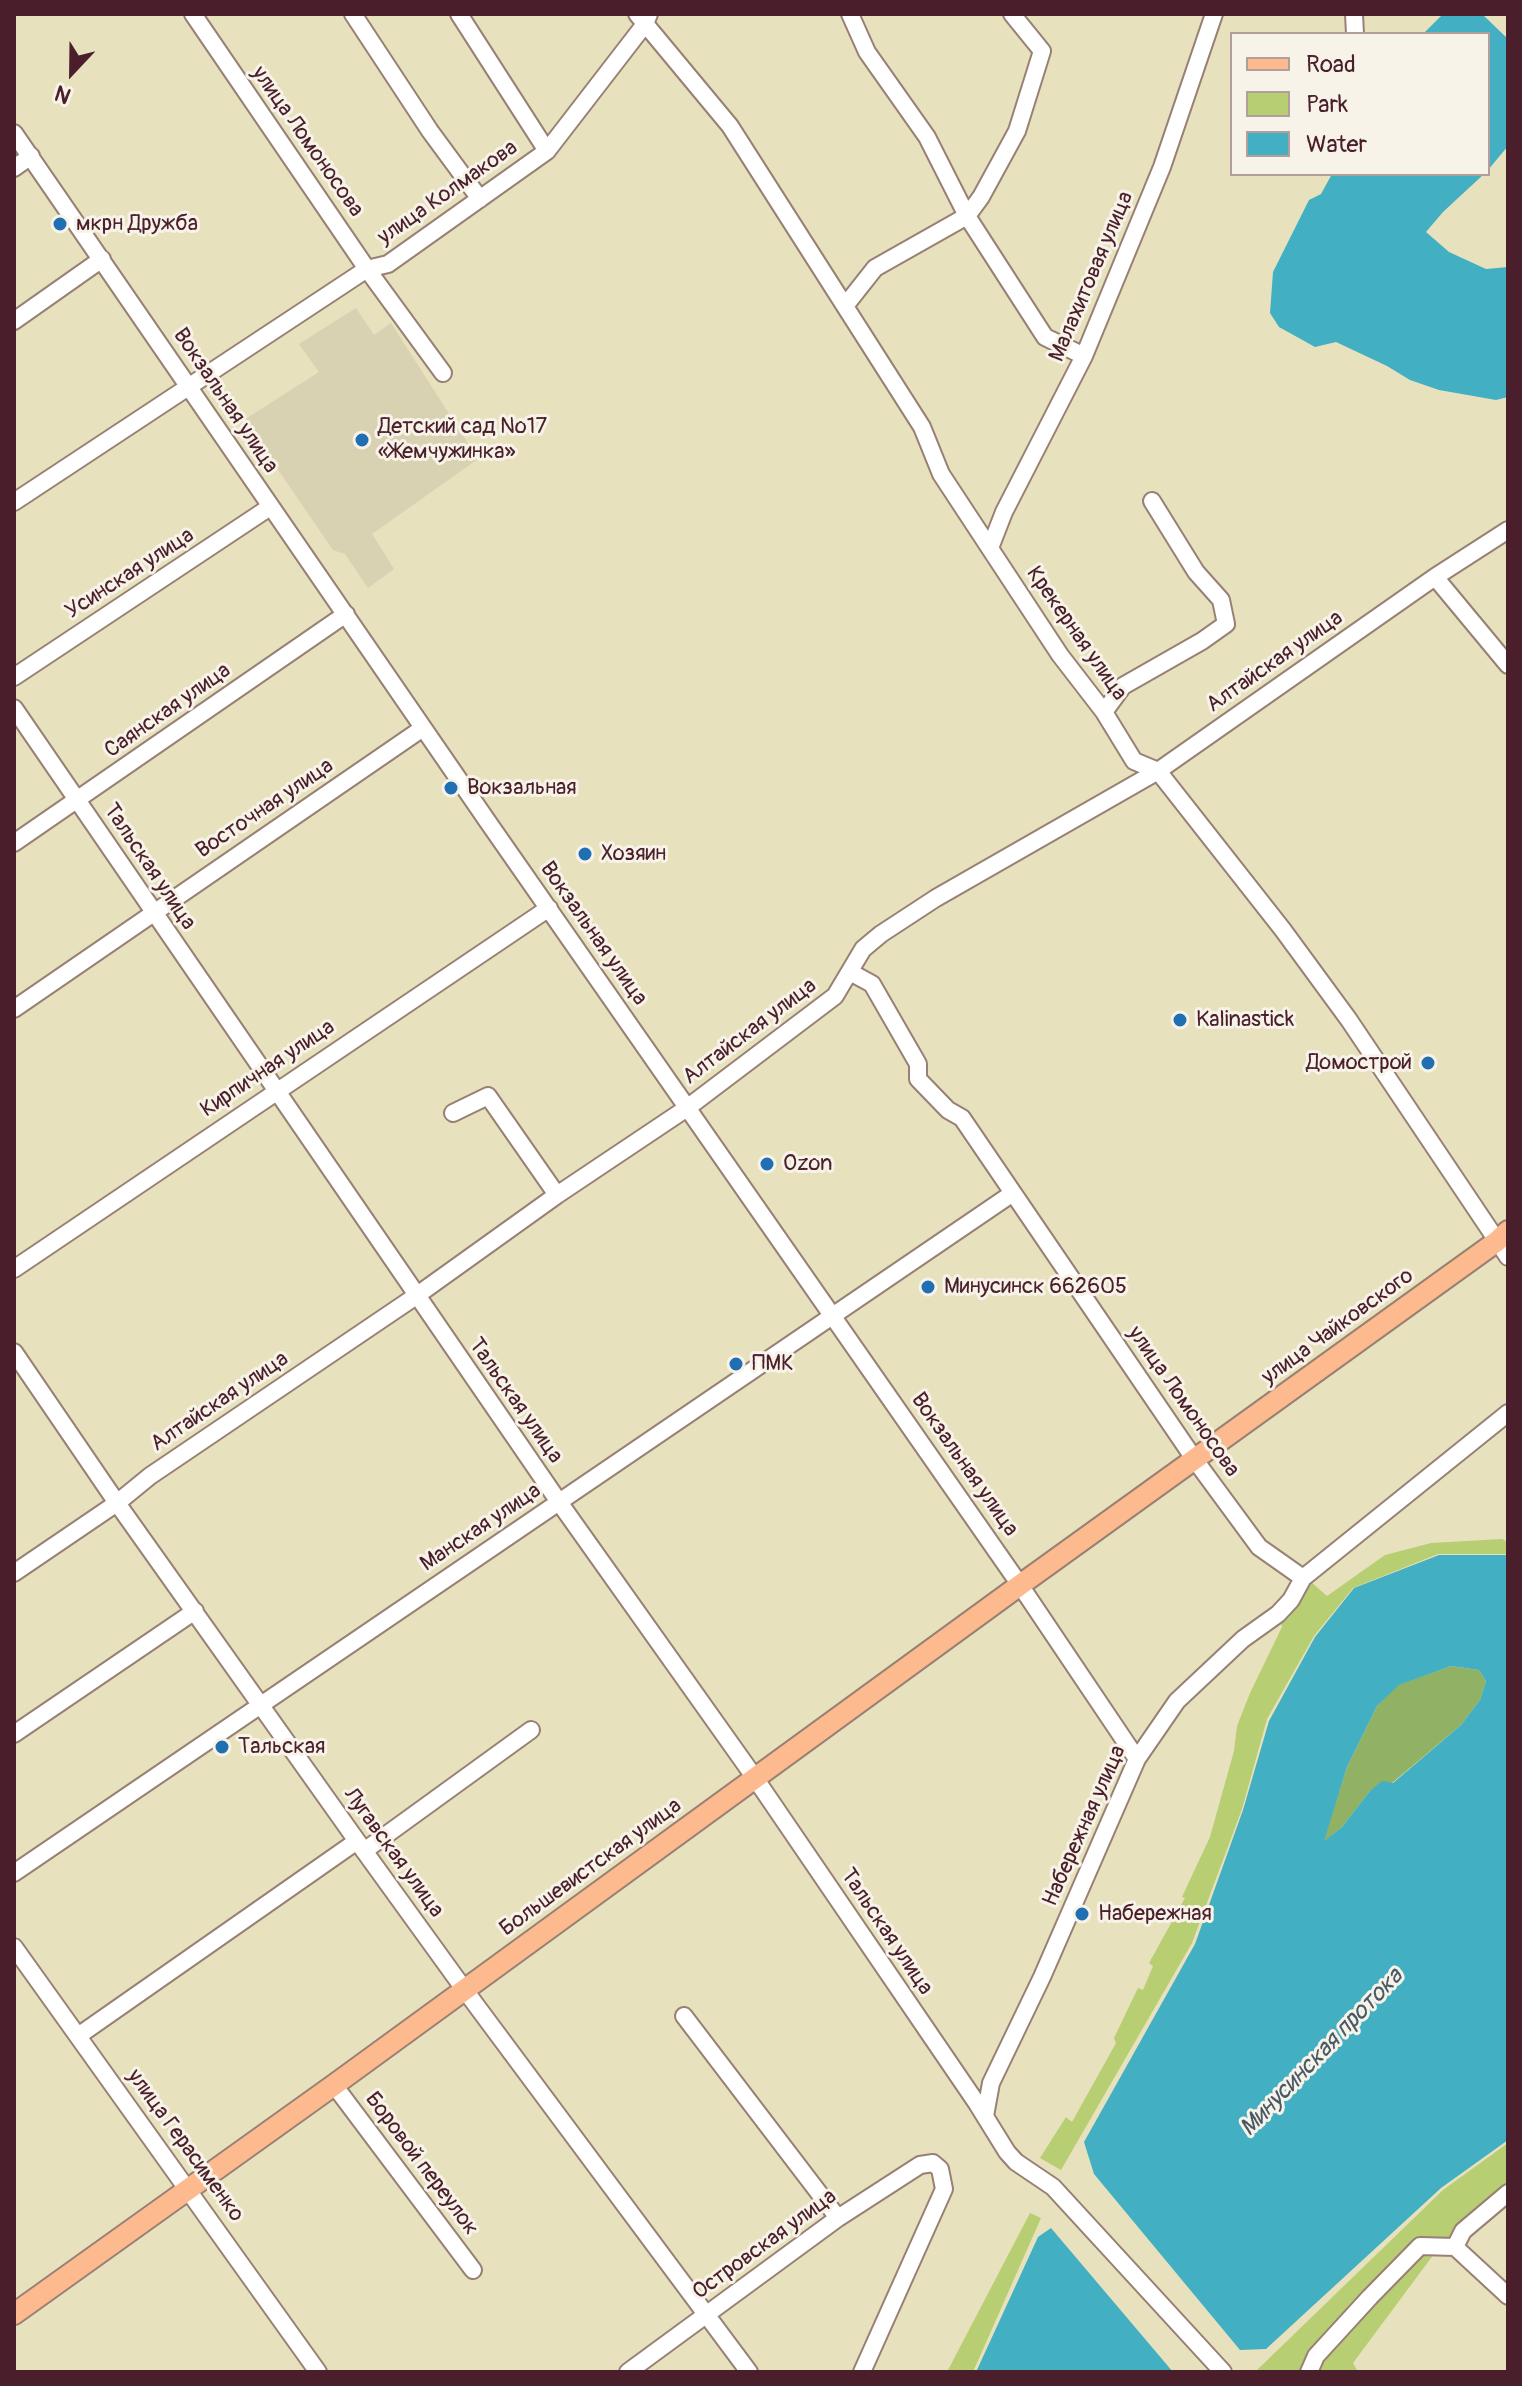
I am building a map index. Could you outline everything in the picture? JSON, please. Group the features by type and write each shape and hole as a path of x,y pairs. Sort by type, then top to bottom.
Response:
{"main road":[{"name":"улица Чайковского","path":"1195,1460 1504,1243"},
{"name":"Большевистская улица","path":"14,2314 1195,1460"}],"street":[{"name":"улица Ломоносова","path":"193,14 367,269 443,373"},
{"path":"353,14 430,131 480,199"},
{"path":"459,14 547,151"},
{"path":"850,14 867,52 927,137 967,216 1045,337 1084,356"},
{"path":"845,306 875,268 967,216 981,197 1017,131 1042,51 1012,14"},
{"name":"Малахитовая улица","path":"990,548 1004,512 1084,356 1162,167 1214,14"},
{"name":"улица Колмакова","path":"14,502 367,269 388,264 547,151 644,17"},
{"name":"Крекерная улица","path":"644,17 730,126 922,427 941,474 1060,655 1104,712 1134,761 1158,771 1283,930 1504,1243"},
{"name":"Вокзальная улица","path":"14,133 423,728 1020,1585 1137,1759"},
{"path":"14,168 31,156"},
{"path":"14,321 102,259"},
{"path":"1104,712 1123,686 1226,624 1221,600 1196,572 1152,501"},
{"name":"Усинская улица","path":"14,677 270,507"},
{"name":"Алтайская улица","path":"14,1573 117,1503 150,1476 687,1108 835,996 863,949 881,934 936,898 1158,771 1435,577 1508,530"},
{"path":"1435,577 1508,665"},
{"name":"Саянская улица","path":"14,843 346,614"},
{"name":"Тальская улица","path":"14,708 416,1296 755,1778 1016,2162 1053,2187 1223,2372"},
{"name":"Восточная улица","path":"14,1009 423,728"},
{"name":"Кирпичная улица","path":"14,1269 549,908"},
{"name":"улица Ломоносова","path":"850,972 872,984 918,1064 918,1079 948,1110 962,1118 1195,1460 1259,1547 1303,1578"},
{"path":"453,1113 488,1096 557,1195"},
{"name":"Манская улица","path":"14,1873 1013,1193"},
{"name":"Лугавская улица","path":"14,1352 360,1846 749,2372"},
{"name":"Набережная улица","path":"985,2116 991,2083 1042,1977 1137,1759 1177,1701 1243,1639 1278,1614 1291,1600 1303,1578 1508,1413"},
{"path":"14,1734 195,1611"},
{"path":"78,2036 531,1730"},
{"name":"улица Герасименко","path":"14,1947 318,2372"},
{"path":"684,2016 838,2218"},
{"path":"966,2088 991,2083"},
{"name":"Боровой переулок","path":"334,2085 473,2270"},
{"name":"Островская улица","path":"628,2372 838,2218 920,2165 933,2163 940,2169 944,2189 862,2372"},
{"path":"1455,2247 1463,2231 1508,2193"},
{"path":"1309,2372 1316,2356 1420,2246 1455,2247 1508,2296"}],"shaded area":[{"name":"Детский сад №17 «Жемчужинка»","path":"356,308 374,335 391,323 478,459 372,534 394,569 368,588 345,554 333,550 244,420 319,372 299,344"}],"green space":[{"path":"1502,1539 1508,1542 1508,1554 1438,1554 1353,1588 1314,1636 1267,1719 1242,1809 1192,1943 1061,2170 1040,2158 1066,2117 1072,2122 1116,2043 1114,2038 1138,1988 1143,1990 1153,1966 1149,1963 1185,1898 1182,1897 1210,1837 1234,1751 1237,1726 1282,1627 1280,1618 1311,1582 1327,1596 1385,1555 1431,1543"},
{"path":"1451,1666 1479,1670 1486,1681 1480,1700 1461,1725 1392,1783 1369,1792 1342,1827 1323,1842 1347,1767 1377,1706 1398,1685"},
{"path":"1508,2143 1508,2183 1469,2215 1431,2258 1353,2363 1358,2372 1255,2372 1443,2190"},
{"path":"1030,2213 1041,2218 973,2372 947,2372"}],"water":[{"path":"1443,14 1482,14 1508,39 1508,146 1490,168 1490,32 1425,32"},
{"path":"1331,176 1482,176 1426,232 1449,252 1486,269 1508,267 1508,397 1496,400 1439,390 1410,380 1336,342 1315,347 1279,327 1270,313 1273,272 1309,200 1321,194"},
{"name":"Минусинская протока","path":"1439,1555 1508,1555 1508,2140 1441,2188 1266,2349 1240,2350 1094,2174 1084,2142 1195,1944 1243,1810 1269,1721 1315,1637 1354,1588","holes":["1451,1666 1479,1670 1486,1681 1480,1700 1461,1725 1393,1783 1382,1781 1369,1792 1342,1827 1324,1841 1347,1767 1377,1706 1399,1685"]},
{"path":"1051,2228 1173,2372 976,2372 1038,2237"}],"place":[{"name":"мкрн Дружба","path":"60,224"},
{"name":"Детский сад №17 «Жемчужинка»","path":"362,440"},
{"name":"Вокзальная","path":"451,788"},
{"name":"Хозяин","path":"585,854"},
{"name":"Kalinastick","path":"1180,1020"},
{"name":"Домострой","path":"1428,1063"},
{"name":"Ozon","path":"767,1164"},
{"name":"Минусинск 662605","path":"928,1287"},
{"name":"ПМК","path":"736,1364"},
{"name":"Тальская","path":"222,1747"},
{"name":"Набережная","path":"1082,1914"}]}
